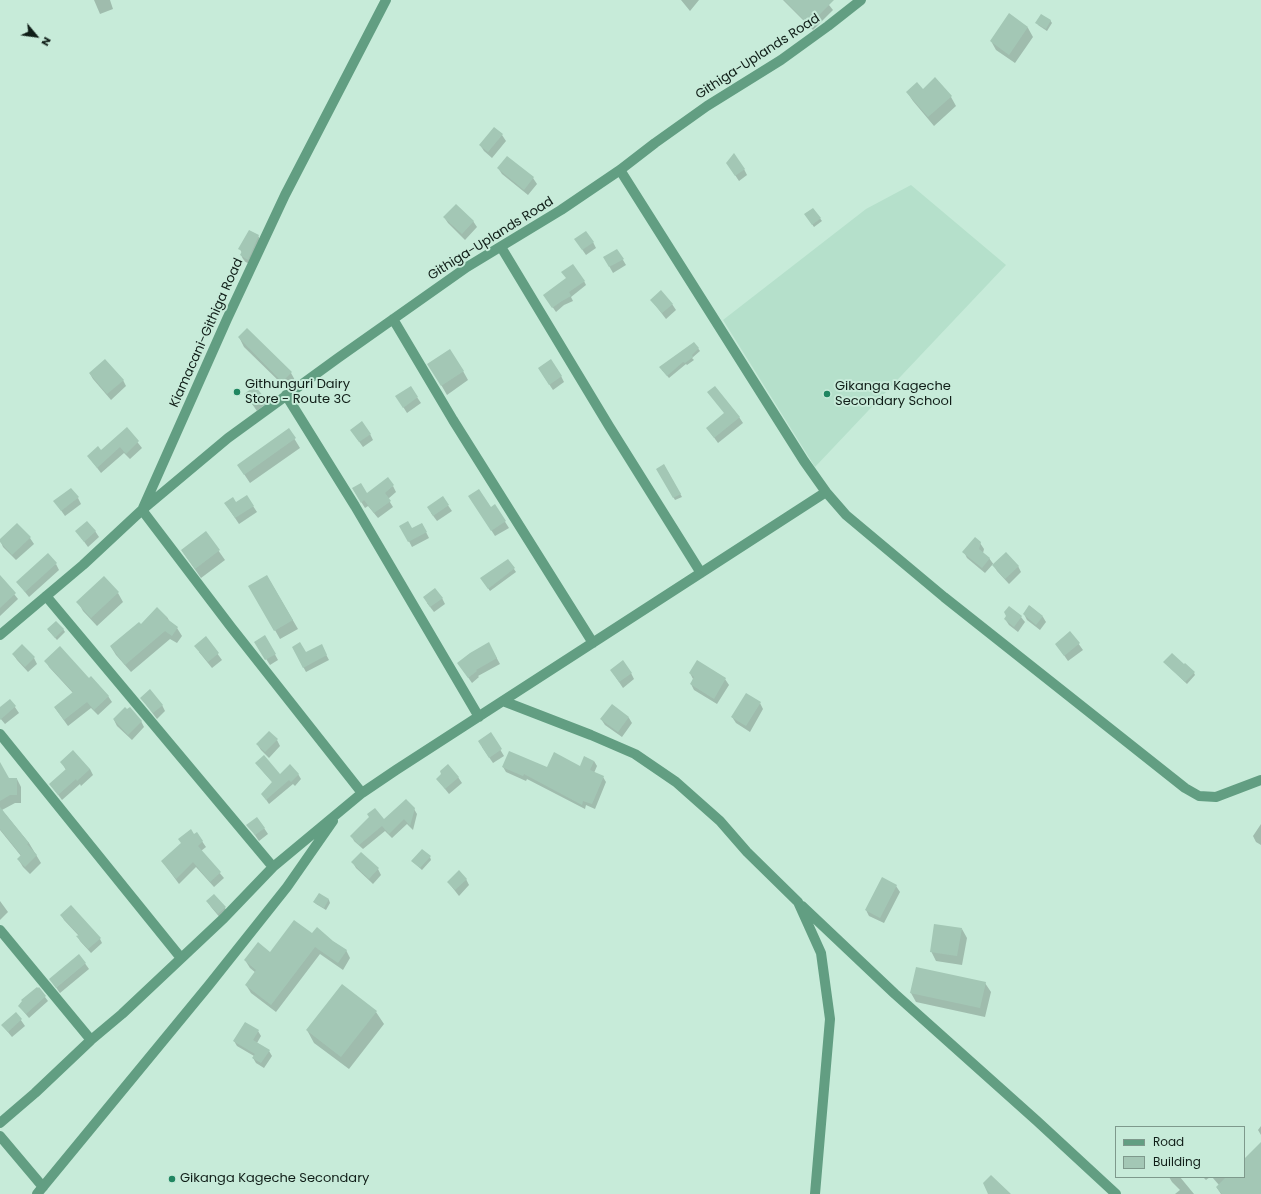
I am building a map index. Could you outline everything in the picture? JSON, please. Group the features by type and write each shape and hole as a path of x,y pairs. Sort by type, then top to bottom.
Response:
{"street":[{"name":"Kiamacani-Githiga Road","path":"0,635 83,564 142,510 223,326 285,195 386,0"},
{"name":"Githiga-Uplands Road","path":"142,510 228,438 466,267 561,210 620,170 707,106 781,60 861,0"},
{"path":"620,170 804,461 826,492 846,515 938,592 1185,788 1199,796 1216,797 1261,780"},
{"path":"501,247 609,426 701,573"},
{"path":"393,319 453,420 594,643"},
{"path":"286,396 355,506 479,717"},
{"path":"0,1123 35,1093 91,1040 122,1014 224,918 273,867 362,793 826,492"},
{"path":"142,510 231,628 362,793"},
{"path":"46,596 273,867"},
{"path":"504,701 635,754 676,782 720,822 747,852 895,994 1037,1120 1116,1194"},
{"path":"0,734 181,958"},
{"path":"0,1136 40,1190 209,985 287,887 338,813"},
{"path":"798,902 821,953 830,1019 815,1194"},
{"path":"0,930 91,1040"}],"shaded area":[{"name":"Gikanga Kageche Secondary School","path":"911,185 1006,265 815,467 723,320 866,209"}],"building":[{"path":"784,0 834,0 809,25"},
{"path":"1009,13 1028,27 1009,55 990,41"},
{"path":"1041,14 1051,20 1046,29 1035,23"},
{"path":"935,77 952,96 928,117 906,92 917,82 923,89"},
{"path":"494,127 503,134 488,152 479,145"},
{"path":"734,153 745,169 735,176 726,163"},
{"path":"507,156 534,177 524,190 497,168"},
{"path":"456,204 474,221 462,234 443,217"},
{"path":"813,208 821,218 812,225 804,214"},
{"path":"249,230 259,235 248,260 240,255 242,251 238,249"},
{"path":"586,231 594,242 582,250 574,239"},
{"path":"617,249 624,259 609,267 603,257"},
{"path":"573,264 585,281 569,292 571,296 552,308 543,295 566,278 561,272"},
{"path":"661,290 673,304 662,313 650,300"},
{"path":"247,328 292,372 282,382 238,337"},
{"path":"694,342 699,348 692,355 693,357 685,363 683,362 667,376 659,367"},
{"path":"450,349 464,371 441,386 427,364"},
{"path":"105,359 124,380 107,394 89,373"},
{"path":"551,359 562,376 549,385 538,368"},
{"path":"255,386 264,397 253,405 244,394"},
{"path":"411,386 418,397 403,408 395,396"},
{"path":"715,386 740,417 714,438 706,428 724,413 707,392"},
{"path":"362,421 371,434 359,442 350,430"},
{"path":"127,427 139,441 126,454 120,447 97,468 87,456 98,446 101,450"},
{"path":"289,428 296,438 244,475 237,465"},
{"path":"664,464 681,494 673,498 656,469"},
{"path":"388,477 394,485 385,493 391,501 374,513 364,500 361,503 352,488 361,483 367,493"},
{"path":"71,488 79,497 61,511 53,501"},
{"path":"479,489 491,507 495,504 506,521 491,531 468,496"},
{"path":"247,495 254,506 235,518 224,503 233,497 236,502"},
{"path":"443,496 449,505 433,516 427,507"},
{"path":"87,521 96,531 84,542 75,531"},
{"path":"408,521 412,528 422,523 427,532 408,542 399,526"},
{"path":"17,523 31,537 12,555 0,542 0,539"},
{"path":"206,531 220,550 195,569 181,550"},
{"path":"975,537 981,542 979,549 990,558 982,568 962,552"},
{"path":"1006,552 1019,566 1005,579 992,565"},
{"path":"48,553 57,563 25,592 16,582"},
{"path":"508,559 515,568 488,589 480,578"},
{"path":"0,575 16,593 0,608"},
{"path":"267,575 293,620 274,631 248,586"},
{"path":"104,576 119,592 91,618 76,602"},
{"path":"435,588 443,598 430,607 423,597"},
{"path":"1029,605 1043,616 1036,625 1023,614"},
{"path":"1009,606 1022,616 1014,627 1004,619 1006,616 1004,612"},
{"path":"157,607 167,617 166,618 178,627 172,636 165,631 125,665 110,646 139,622 141,624"},
{"path":"56,621 64,629 55,638 47,629"},
{"path":"1070,631 1080,643 1064,656 1055,644"},
{"path":"265,635 276,654 265,660 254,642"},
{"path":"206,636 219,653 208,662 194,646"},
{"path":"300,642 306,652 322,644 327,655 303,668 292,647"},
{"path":"489,642 497,658 476,670 477,671 468,678 457,663 470,653"},
{"path":"22,644 35,657 25,667 12,654"},
{"path":"60,646 89,678 91,676 109,696 94,710 87,702 64,720 54,707 73,692 44,661"},
{"path":"1172,653 1195,672 1185,682 1163,662"},
{"path":"623,660 632,673 619,682 610,670"},
{"path":"697,660 726,678 714,699 690,684 694,677 689,673"},
{"path":"150,689 163,705 153,713 140,698"},
{"path":"746,693 761,702 746,726 731,717"},
{"path":"10,699 16,706 0,720 0,707"},
{"path":"612,704 629,717 618,732 600,719"},
{"path":"125,707 127,709 130,707 142,721 128,735 113,719"},
{"path":"269,731 278,739 265,752 256,744"},
{"path":"491,732 502,749 489,758 478,741"},
{"path":"73,750 90,769 58,795 49,784 66,769 60,762"},
{"path":"509,751 547,767 554,752 580,766 584,756 594,761 590,770 604,776 592,804 583,801 582,805 524,774 523,776 502,767"},
{"path":"264,755 280,774 290,764 299,774 291,782 289,780 266,800 261,794 272,782 255,763"},
{"path":"0,762 9,778 17,778 17,795 10,795 0,801"},
{"path":"448,764 459,777 445,789 436,779 441,774 440,771"},
{"path":"406,799 415,808 410,826 404,819 389,834 382,826 359,845 350,836 369,817 367,814 375,808 384,819"},
{"path":"0,807 29,843 27,844 37,855 25,867 17,859 21,855 0,829"},
{"path":"257,817 265,828 255,835 246,825"},
{"path":"191,829 194,834 197,832 203,841 198,846 221,872 210,882 193,862 176,879 161,861 181,843 178,839"},
{"path":"422,849 431,856 420,868 411,861"},
{"path":"361,852 379,868 369,879 351,862"},
{"path":"459,870 467,879 455,890 447,882"},
{"path":"882,877 897,885 880,918 865,910"},
{"path":"319,893 329,899 324,908 313,902"},
{"path":"214,894 226,907 218,914 206,901"},
{"path":"71,905 101,938 88,949 76,936 79,935 60,915"},
{"path":"294,920 312,933 317,927 333,941 347,950 338,963 315,947 271,1005 245,985 256,970 244,960 258,942 270,952"},
{"path":"934,924 962,928 957,956 930,952"},
{"path":"79,954 86,963 56,988 49,979"},
{"path":"916,967 986,982 980,1008 910,993"},
{"path":"342,984 377,1011 341,1057 306,1030"},
{"path":"39,987 46,996 26,1014 18,1006 22,1001 21,1000"},
{"path":"16,1012 22,1019 8,1032 1,1025"},
{"path":"245,1022 259,1030 253,1040 270,1050 261,1063 252,1058 255,1054 233,1041"},
{"path":"1261,1142 1261,1194 1222,1194 1216,1187 1225,1178 1245,1178 1245,1158"},
{"path":"991,1175 1011,1194 988,1194 983,1183"}],"place":[{"name":"Githunguri Dairy Store - Route 3C","path":"237,392"},
{"name":"Gikanga Kageche Secondary School","path":"827,394"},
{"name":"Gikanga Kageche Secondary","path":"172,1179"}]}
